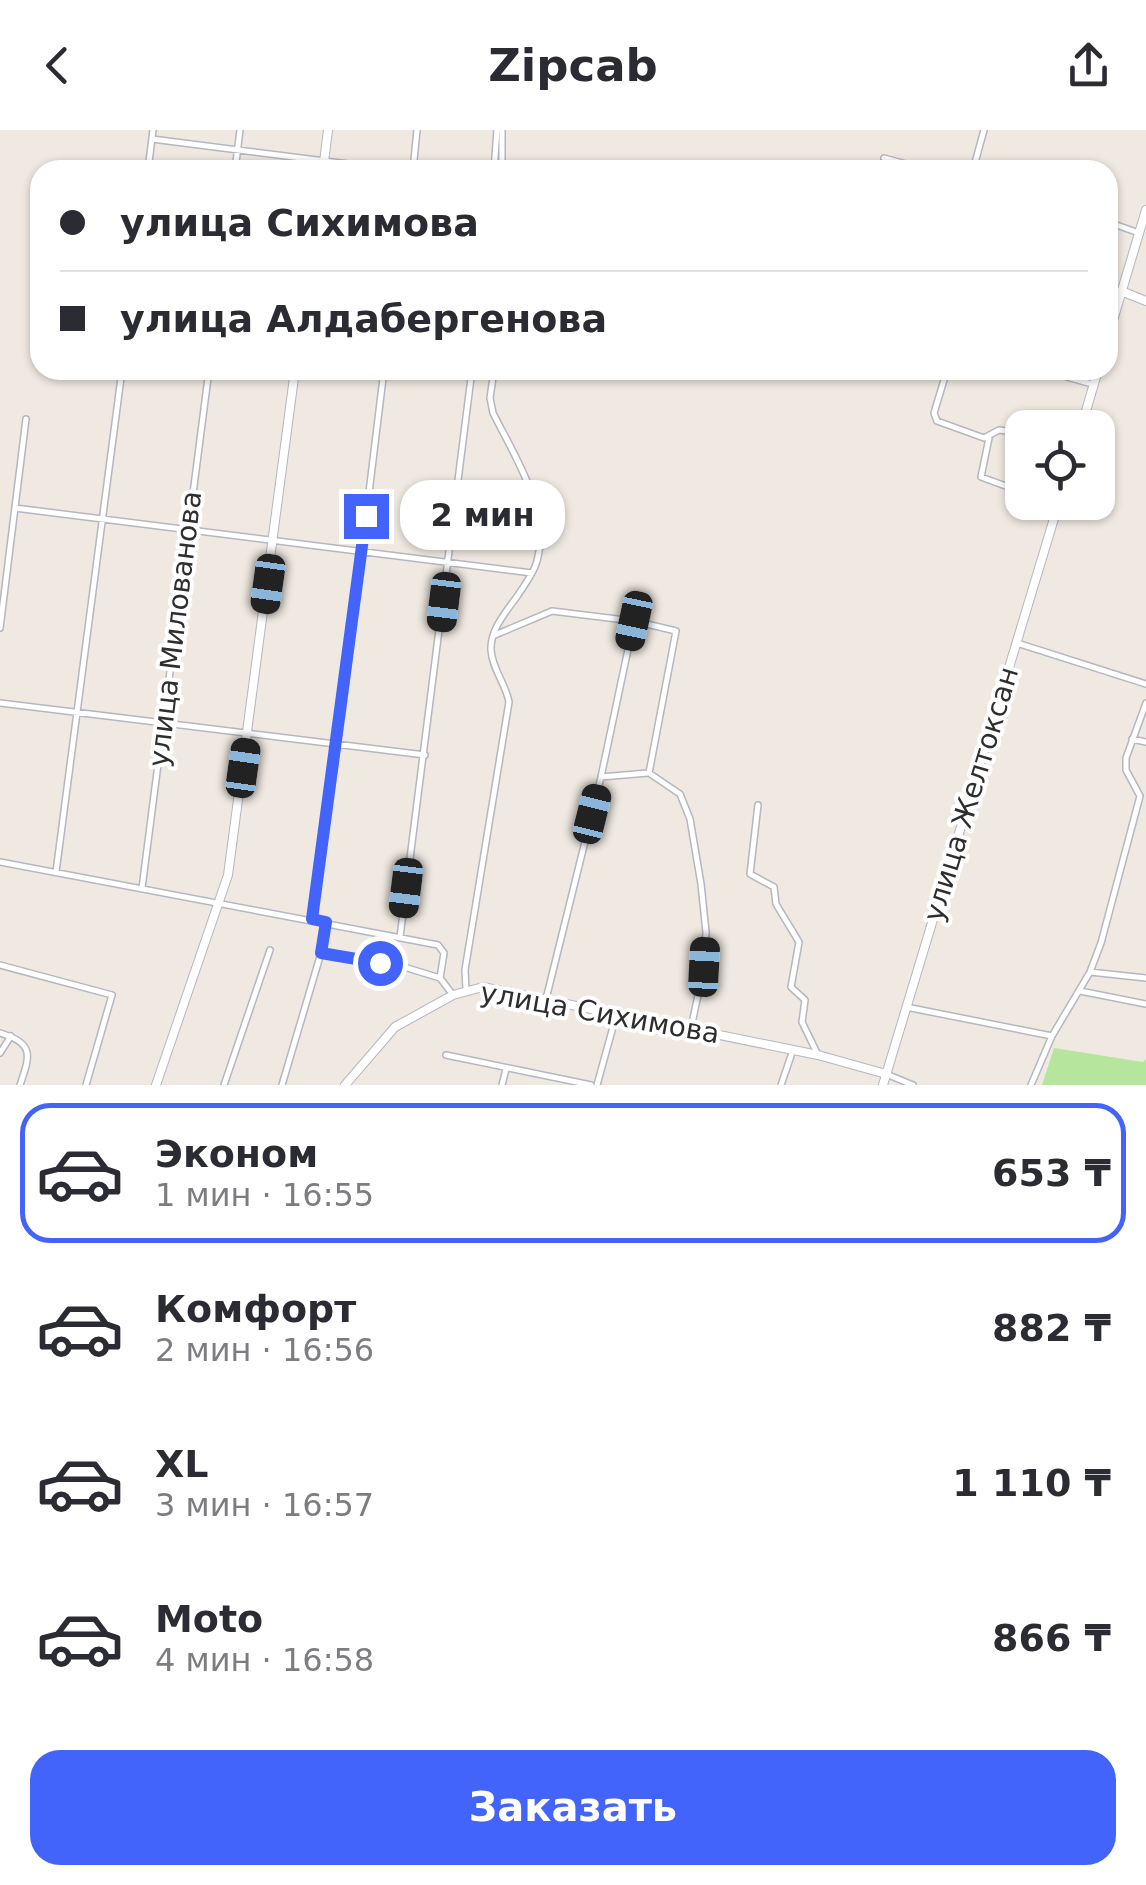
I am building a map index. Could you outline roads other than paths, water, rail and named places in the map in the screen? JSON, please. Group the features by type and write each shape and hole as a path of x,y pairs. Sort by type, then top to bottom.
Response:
{"street":[{"path":"149,160 153,130"},
{"path":"236,160 240,130"},
{"path":"324,160 328,130"},
{"path":"414,160 417,130"},
{"path":"495,160 499,130"},
{"path":"499,130 501,160"},
{"path":"976,160 984,130"},
{"path":"152,139 296,160"},
{"path":"884,158 891,160"},
{"path":"1118,302 1146,210"},
{"path":"1118,226 1139,233"},
{"path":"1121,291 1146,301"},
{"path":"56,872 121,380"},
{"name":"улица Милованова","path":"142,888 208,380"},
{"path":"156,1085 228,875 294,380"},
{"path":"312,919 383,380"},
{"path":"0,862 400,937 470,380"},
{"path":"466,989 509,702 491,652 492,636 532,572 539,552 538,526 525,478 494,413 490,398 493,380"},
{"path":"944,380 935,418 989,438"},
{"path":"1077,380 1094,385"},
{"path":"1086,410 1095,380"},
{"path":"0,628 26,419"},
{"path":"1005,431 999,430 989,438 981,478 1005,486"},
{"path":"15,508 532,572"},
{"name":"улица Желтоксан","path":"882,1085 1053,520"},
{"path":"492,636 552,611 634,621 676,631 649,773"},
{"path":"546,998 602,777 634,621"},
{"path":"1017,642 1146,684"},
{"path":"0,703 425,755"},
{"path":"1031,1085 1101,943 1140,796 1126,770 1146,703"},
{"path":"1132,740 1146,742"},
{"path":"602,777 649,773 680,794 690,818 706,932 704,967 691,1028"},
{"path":"758,805 750,874 774,888 776,904 799,942 791,988 805,1000 802,1022 818,1054"},
{"path":"282,1085 321,953 326,922"},
{"name":"улица Сихимова","path":"400,937 438,945 444,953 440,978 454,995 483,987 546,998 818,1054 886,1074"},
{"path":"224,1085 270,950"},
{"path":"321,953 404,967 440,978"},
{"path":"0,964 108,992 113,1000 86,1085"},
{"path":"1090,972 1146,978"},
{"path":"1080,991 1146,1004"},
{"path":"351,1083 395,1026 454,995"},
{"path":"906,1008 1052,1036"},
{"path":"446,1055 594,1085 617,1014"},
{"path":"0,1033 11,1036 28,1050 20,1085"},
{"path":"0,1053 11,1036"},
{"path":"782,1085 792,1050"},
{"path":"502,1085 506,1067"},
{"path":"886,1074 913,1085"}]}
